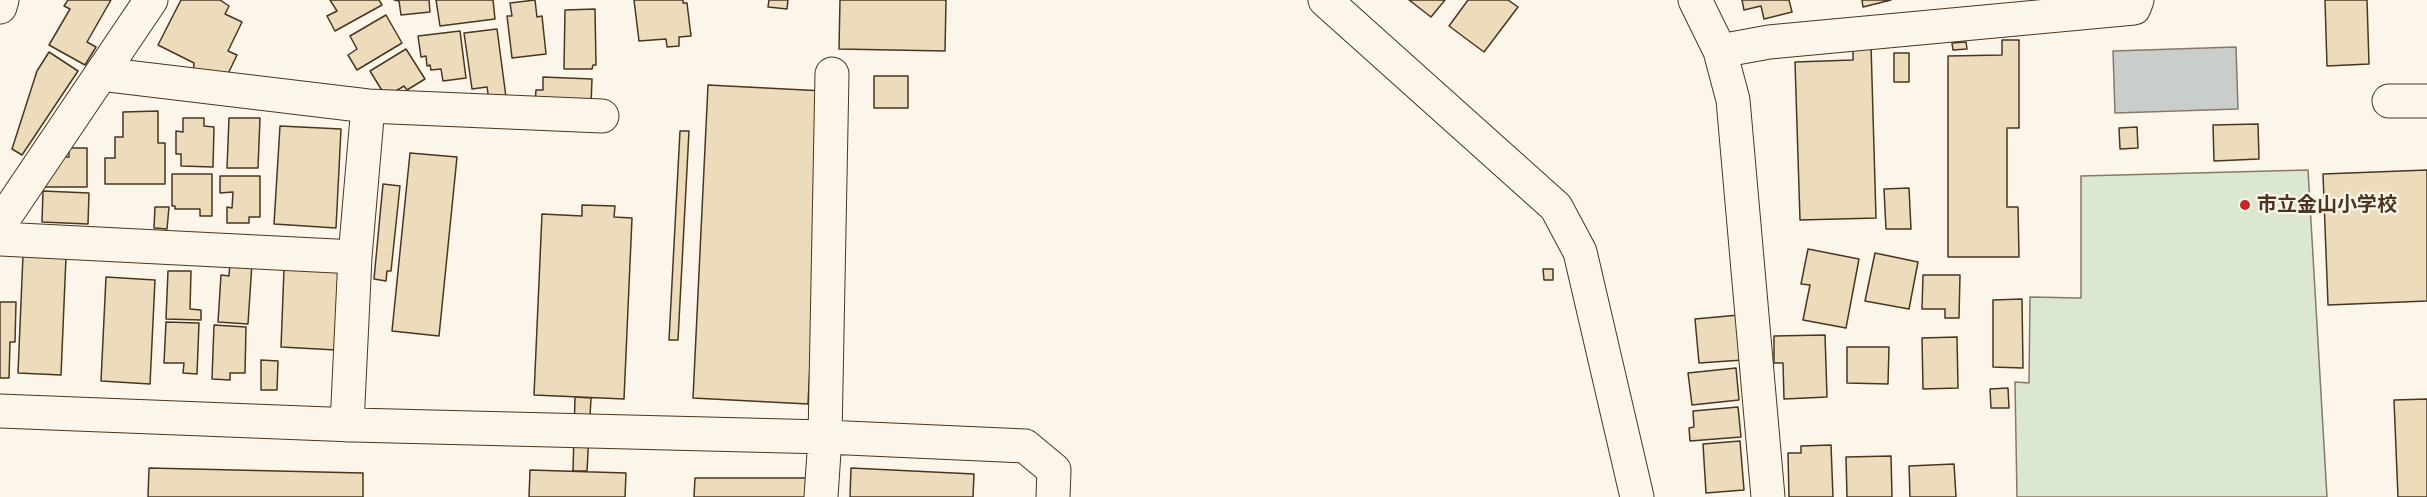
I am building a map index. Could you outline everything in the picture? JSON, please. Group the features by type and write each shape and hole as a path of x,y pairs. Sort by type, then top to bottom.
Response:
{"street":[{"path":"0,7 2,0"},
{"path":"0,224 151,0"},
{"path":"1325,0 1556,207 1580,252 1638,497"},
{"path":"1695,0 1720,51 1733,100 1768,497"},
{"path":"1720,51 1769,42 2134,8 2137,0"},
{"path":"100,74 368,106 602,116"},
{"path":"821,497 825,437 832,74"},
{"path":"2389,101 2427,101"},
{"path":"347,425 355,257 368,106"},
{"path":"0,239 355,257"},
{"path":"0,411 347,425 825,437 1025,446 1054,470 1053,497"}],"green space":[{"path":"2308,170 2327,497 2017,497 2015,382 2029,383 2030,297 2081,298 2081,176"}],"shaded area":[{"path":"2236,47 2238,109 2115,113 2113,51"}],"building":[{"path":"68,0 111,0 87,42 96,47 85,65 49,45 70,9 64,6"},
{"path":"181,0 220,0 229,6 225,14 242,22 228,51 237,55 225,80 193,76 194,63 158,45"},
{"path":"330,0 379,0 382,5 335,31 327,16 337,11"},
{"path":"394,0 429,0 430,12 401,15 399,1"},
{"path":"436,0 493,0 495,19 440,26"},
{"path":"535,0 537,17 542,16 546,54 512,58 507,16 512,16 510,3"},
{"path":"634,0 683,0 683,3 687,3 691,36 679,37 679,46 667,47 666,39 639,41"},
{"path":"769,0 788,0 787,9 768,7"},
{"path":"840,0 946,0 945,51 839,49"},
{"path":"1409,0 1445,0 1431,17"},
{"path":"1468,0 1508,0 1518,7 1484,52 1449,26"},
{"path":"1742,0 1789,0 1792,12 1764,19 1761,6 1744,10"},
{"path":"1862,0 1891,0 1863,7"},
{"path":"2325,0 2367,0 2369,64 2327,66"},
{"path":"595,9 596,65 593,65 592,69 564,69 565,10"},
{"path":"386,15 402,43 357,70 348,55 357,49 350,36"},
{"path":"497,29 506,97 489,100 487,87 472,89 464,33"},
{"path":"460,31 466,78 443,81 441,69 431,70 430,65 427,66 426,56 421,57 418,36"},
{"path":"2002,40 2019,40 2019,128 2007,128 2007,207 2018,207 2019,257 1948,257 1948,56 2002,55"},
{"path":"1966,42 1967,49 1953,50 1952,43"},
{"path":"1871,45 1876,218 1800,220 1795,62 1853,60 1853,46"},
{"path":"406,49 425,79 407,90 404,86 386,97 370,71"},
{"path":"49,52 78,71 22,155 12,149 37,71"},
{"path":"1894,53 1909,53 1909,82 1894,82"},
{"path":"874,76 908,76 908,108 874,108"},
{"path":"543,77 592,79 591,104 535,103 536,90 543,90"},
{"path":"708,85 824,91 808,404 693,398"},
{"path":"158,111 158,143 165,143 165,184 105,184 105,158 115,158 115,137 123,137 123,112"},
{"path":"183,118 204,118 204,126 214,127 213,167 181,166 181,154 176,154 176,131 183,132"},
{"path":"229,118 260,118 258,168 227,168"},
{"path":"2258,124 2259,159 2214,161 2213,125"},
{"path":"280,126 341,129 336,228 274,224"},
{"path":"2137,127 2138,148 2120,149 2119,128"},
{"path":"680,131 689,131 678,340 669,340"},
{"path":"69,148 87,148 87,187 45,187 44,173 57,157 69,157"},
{"path":"410,153 457,157 439,336 392,331"},
{"path":"2427,170 2427,301 2328,305 2323,174"},
{"path":"172,174 212,174 212,216 200,216 200,209 175,209 175,206 172,206"},
{"path":"220,176 260,176 260,217 249,217 249,223 227,223 227,207 232,208 233,192 220,193"},
{"path":"383,184 400,186 391,271 387,271 386,281 374,279"},
{"path":"1909,188 1911,229 1886,229 1884,189"},
{"path":"43,191 89,193 88,224 42,222"},
{"path":"582,205 615,206 614,217 632,218 624,399 534,395 542,214 582,216"},
{"path":"155,207 169,207 167,229 154,228"},
{"path":"1808,249 1859,259 1846,328 1803,320 1810,285 1801,284"},
{"path":"1875,253 1918,262 1909,309 1865,301"},
{"path":"23,255 66,257 61,375 18,373"},
{"path":"230,262 252,263 248,324 218,322 221,275 229,276"},
{"path":"284,269 340,271 336,350 281,347"},
{"path":"1543,269 1553,269 1553,280 1544,280"},
{"path":"168,271 191,271 190,309 201,310 201,320 166,319"},
{"path":"1923,275 1960,275 1959,318 1945,318 1945,309 1922,309"},
{"path":"106,277 155,280 150,384 101,381"},
{"path":"2022,299 2023,368 1993,367 1993,300"},
{"path":"0,302 16,302 15,342 10,342 9,378 0,378"},
{"path":"1739,315 1743,360 1699,363 1695,319"},
{"path":"166,322 199,323 197,374 183,373 184,363 164,363"},
{"path":"214,325 246,327 245,373 230,373 230,380 212,379"},
{"path":"1825,335 1827,397 1784,399 1783,363 1774,363 1774,336"},
{"path":"1957,337 1958,388 1923,389 1922,338"},
{"path":"1847,347 1889,347 1888,384 1847,383"},
{"path":"261,360 278,361 277,390 261,390"},
{"path":"1736,368 1739,400 1692,405 1688,373"},
{"path":"2008,388 2009,408 1991,408 1990,389"},
{"path":"575,397 591,398 587,471 573,471"},
{"path":"2427,399 2427,497 2398,497 2394,400"},
{"path":"1738,407 1741,437 1690,441 1689,428 1694,427 1693,411"},
{"path":"1740,441 1744,490 1706,493 1703,444"},
{"path":"1831,445 1833,497 1789,497 1788,453 1801,453 1801,446"},
{"path":"1891,456 1892,497 1847,497 1846,457"},
{"path":"1954,464 1956,497 1910,497 1909,466"},
{"path":"149,468 363,473 363,497 148,497"},
{"path":"851,468 974,474 973,497 850,497"},
{"path":"530,470 626,473 625,497 529,497"},
{"path":"695,478 809,478 808,497 694,497"}],"place":[{"name":"市立金山小学校","path":"2245,205"}]}
